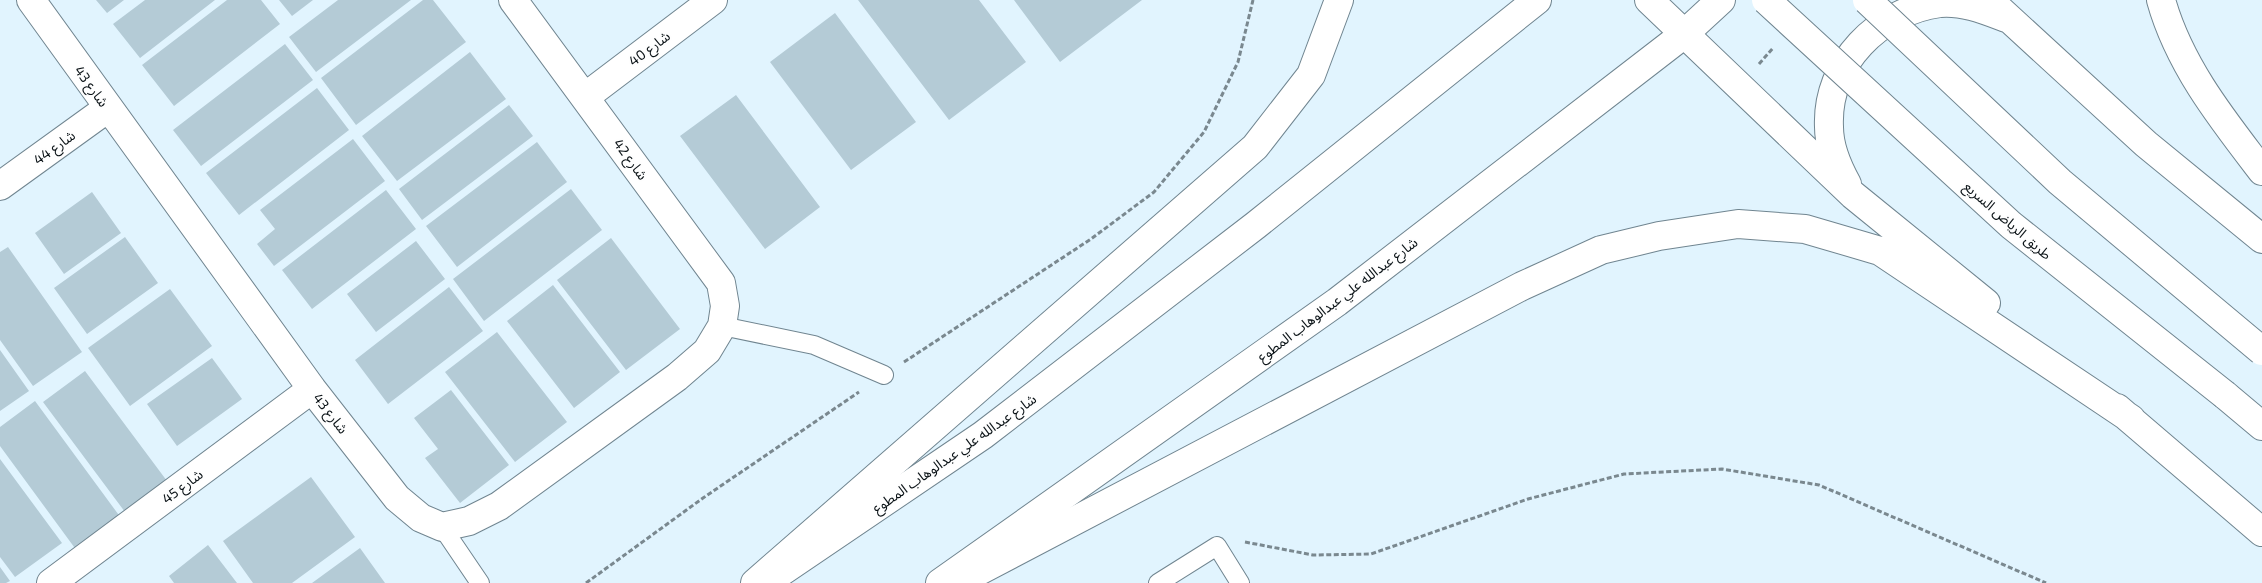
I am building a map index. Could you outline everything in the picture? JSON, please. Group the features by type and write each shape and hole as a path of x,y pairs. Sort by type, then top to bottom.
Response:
{"main road":[{"name":"شارع 43","path":"30,0 312,389 397,498 421,518 442,527"},
{"name":"شارع 42","path":"513,0 721,284 725,306 722,326"},
{"name":"شارع 40","path":"585,97 713,0"},
{"path":"755,583 1255,148 1311,75 1339,0"},
{"name":"شارع عبدالله علي عبدالوهاب المطوع","path":"766,583 983,435 1256,225 1537,0"},
{"path":"1649,0 1683,35 1852,195 2131,419 2262,532"},
{"name":"شارع عبدالله علي عبدالوهاب المطوع","path":"940,583 1336,302 1683,35 1721,0"},
{"name":"طريق الرياض السريع","path":"1766,0 2011,225 2262,426"},
{"path":"1867,0 2060,182 2262,351"},
{"path":"1989,0 2146,144 2262,239"},
{"path":"2161,0 2168,27 2211,104 2262,171"},
{"path":"1852,195 1835,162 1828,126 1833,90 1848,57 1873,30 1905,11 1941,3 1978,7 2012,21"},
{"name":"شارع 44","path":"0,186 108,108"},
{"path":"956,583 1522,286 1592,254 1660,236 1738,224 1805,229 1880,252 2131,419"},
{"path":"442,527 469,520 499,506 677,377 707,351 722,326"},
{"name":"شارع 45","path":"51,583 312,389"}],"lane":[{"path":"722,326 814,345 884,375"},
{"path":"442,527 480,583"},
{"path":"1158,583 1217,546 1240,583"}],"path":[{"path":"586,583 703,498 884,375 1091,239 1154,192 1204,132 1238,62 1253,0"},
{"path":"1217,546 1243,542 1313,555 1371,554 1528,499 1624,474 1722,469 1820,485 2046,583"}],"building":[{"path":"96,0 124,0 107,13"},
{"path":"145,0 215,0 140,58 113,24"},
{"path":"227,0 261,0 280,24 174,106 142,65"},
{"path":"279,0 313,0 292,16"},
{"path":"338,0 411,0 316,72 289,37"},
{"path":"423,0 433,0 466,42 356,125 321,78"},
{"path":"858,0 979,0 1026,62 949,120"},
{"path":"1014,0 1142,0 1060,62"},
{"path":"835,13 916,122 851,170 770,62"},
{"path":"285,44 313,80 201,166 173,130"},
{"path":"470,52 506,99 397,181 362,136"},
{"path":"317,88 349,130 239,215 206,173"},
{"path":"736,95 820,207 765,249 680,136"},
{"path":"509,105 533,136 422,220 399,189"},
{"path":"353,139 385,181 274,266 257,244 275,229 260,210"},
{"path":"537,142 567,182 457,267 426,226"},
{"path":"571,189 602,230 484,321 453,279"},
{"path":"386,190 416,229 312,309 282,270"},
{"path":"92,192 121,233 64,274 35,233"},
{"path":"125,237 158,283 87,334 54,288"},
{"path":"611,238 680,329 626,370 557,280"},
{"path":"416,241 445,279 376,332 347,294"},
{"path":"8,247 82,352 33,386 0,340 0,252"},
{"path":"553,285 620,372 574,408 507,321"},
{"path":"449,287 483,331 388,404 355,360"},
{"path":"170,289 212,346 130,406 88,348"},
{"path":"497,332 567,422 515,462 445,372"},
{"path":"0,350 29,391 0,411"},
{"path":"212,358 242,399 177,446 147,404"},
{"path":"85,371 167,481 125,512 43,402"},
{"path":"451,390 509,465 460,503 425,458 438,449 414,418"},
{"path":"35,401 121,518 77,551 0,446 0,427"},
{"path":"0,459 62,543 15,577 0,557"},
{"path":"311,477 355,537 292,583 253,583 223,541"},
{"path":"208,545 237,583 174,583 169,576"},
{"path":"360,548 385,583 312,583"},
{"path":"0,567 10,581 0,583"}]}
